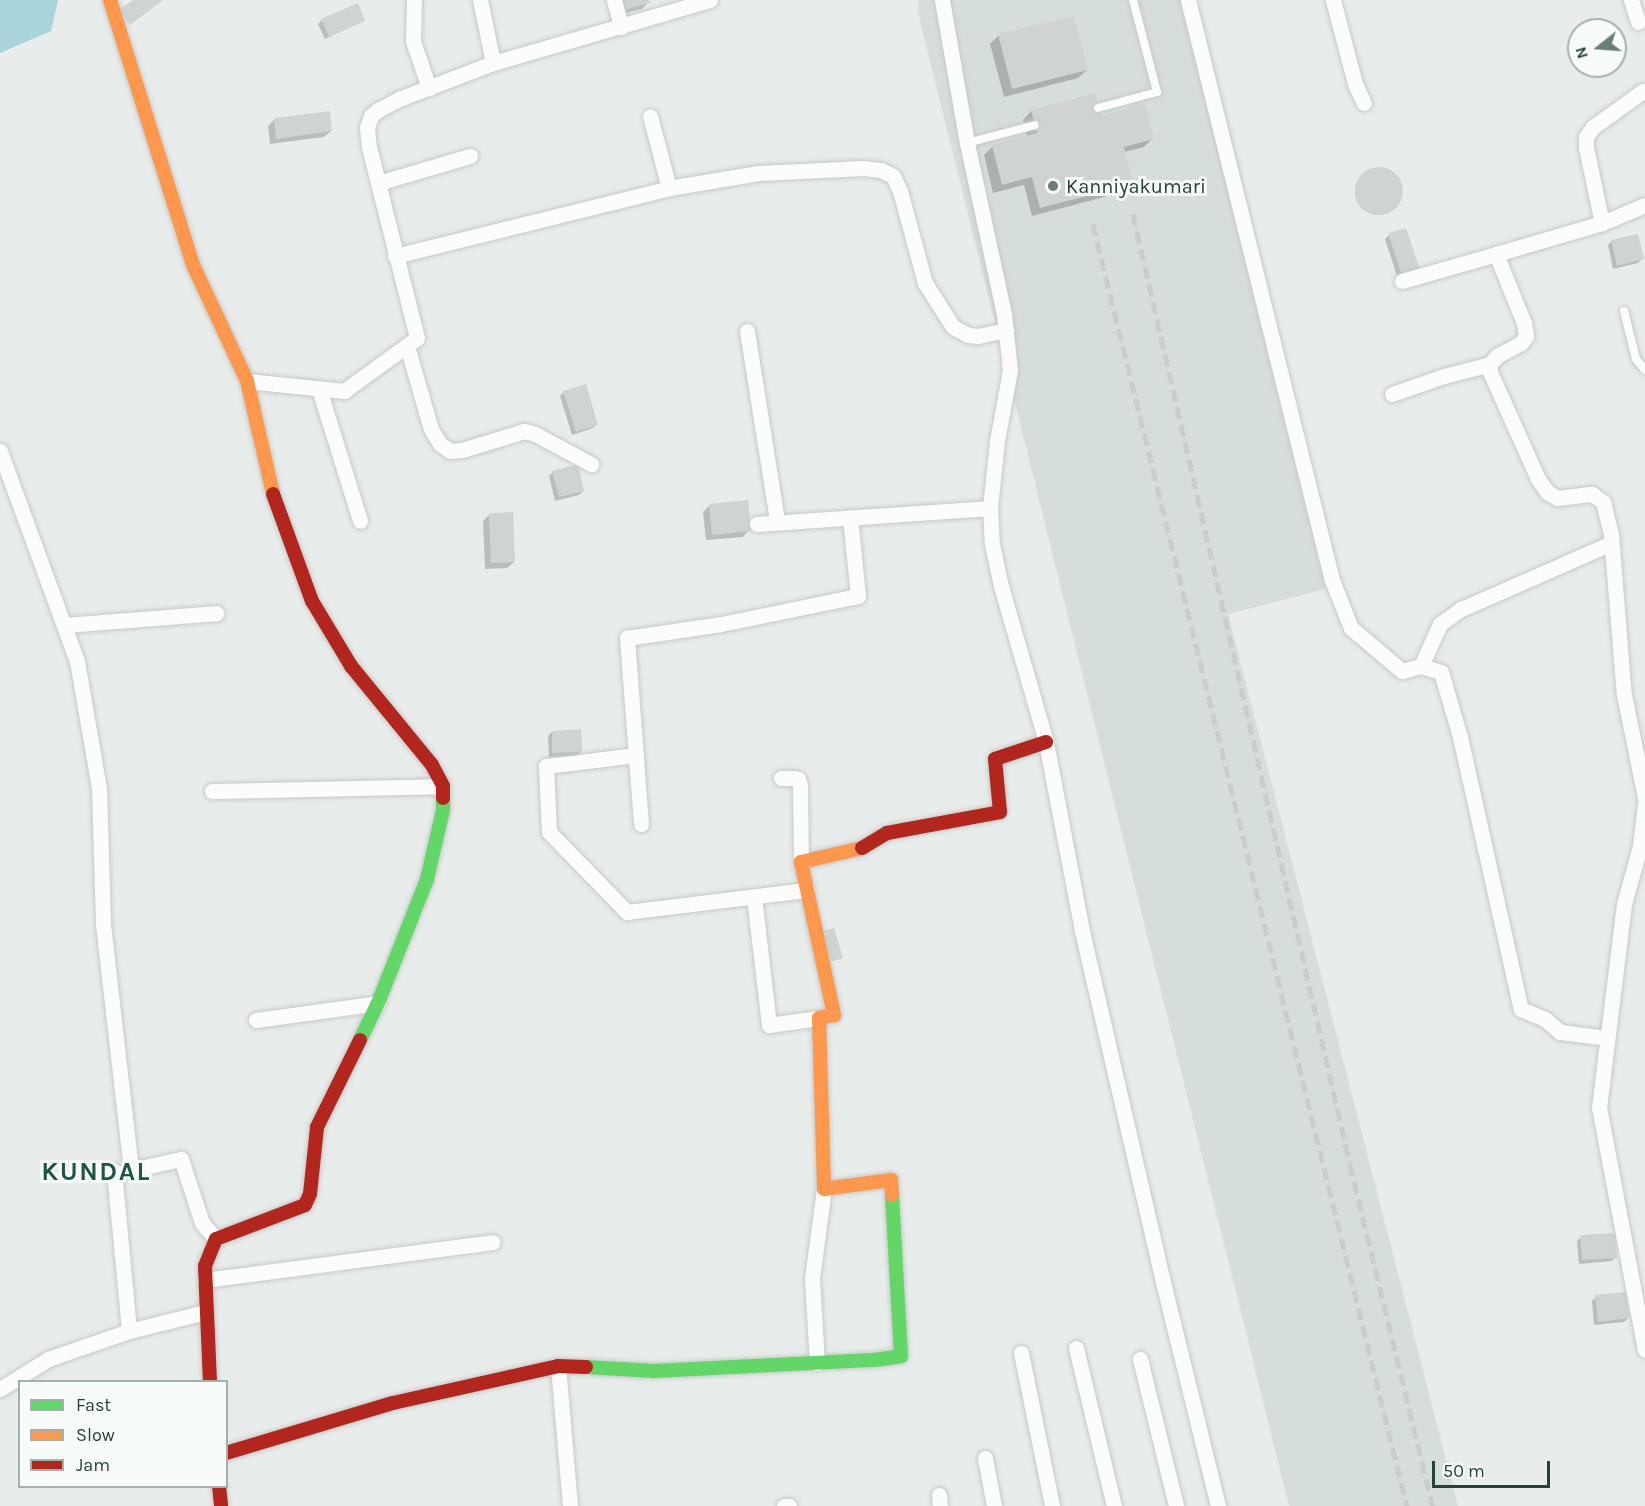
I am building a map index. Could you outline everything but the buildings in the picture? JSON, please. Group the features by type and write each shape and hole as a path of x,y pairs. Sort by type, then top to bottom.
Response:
{"street":[{"path":"110,0 193,265 247,381 272,489 312,601 351,666 432,765 443,786 443,810 426,879 378,1003 317,1127 310,1194 305,1206 216,1239 205,1266 205,1312 210,1380"},
{"path":"414,0 413,41 429,88"},
{"path":"480,0 493,63"},
{"path":"614,0 621,27"},
{"path":"247,381 344,391 417,338 395,256 368,137 367,128 371,116 401,98 493,63 710,0"},
{"path":"942,0 1006,330 1010,370 997,441 990,508 992,544 1001,586 1046,742 1085,942 1163,1282 1218,1506"},
{"path":"1188,0 1332,580 1351,628 1402,671 1421,666 1441,672 1460,737 1521,1009 1545,1020 1560,1032 1607,1038"},
{"path":"1333,0 1355,84 1364,103"},
{"path":"1630,0 1638,22"},
{"path":"1602,223 1586,148 1586,137 1593,127 1643,91"},
{"path":"650,116 669,188"},
{"path":"378,183 470,156"},
{"path":"395,256 669,188 759,173 864,168 881,170 893,176 900,191 925,283 953,327 968,335 978,336 1006,330"},
{"path":"1402,281 1602,223 1645,205"},
{"path":"1392,394 1444,376 1490,364 1497,356 1521,343 1526,336 1524,323 1497,254"},
{"path":"747,331 777,521"},
{"path":"407,346 431,429 440,444 450,451 524,431 535,434 591,464"},
{"path":"1490,364 1490,372 1542,486 1557,498 1592,494 1603,502 1611,543 1623,694 1640,747 1645,797"},
{"path":"319,389 360,521"},
{"path":"0,451 66,625 77,661 99,788 104,924 131,1170 181,1159 202,1223 216,1239"},
{"path":"757,524 990,508"},
{"path":"641,824 627,638 721,624 858,596 850,517"},
{"path":"1421,666 1440,624 1461,609 1611,543"},
{"path":"66,625 217,613"},
{"path":"801,862 864,847 887,833 1000,812 995,759 1046,742"},
{"path":"636,755 546,766 549,832 627,912 807,890"},
{"path":"754,897 769,1025 834,1015 801,862 800,784 798,779 781,778"},
{"path":"212,791 443,786"},
{"path":"1645,804 1640,846 1624,904 1599,1107 1645,1350"},
{"path":"256,1020 378,1003"},
{"path":"818,1363 812,1278 824,1189 819,1018"},
{"path":"114,1171 129,1331"},
{"path":"228,1452 393,1403 558,1366 654,1371 874,1360 901,1356 891,1180 824,1189"},
{"path":"205,1280 493,1242"},
{"path":"0,1389 48,1359 129,1331 205,1312"},
{"path":"1076,1348 1114,1506"},
{"path":"1021,1353 1052,1506"},
{"path":"1140,1359 1176,1506"},
{"path":"558,1366 570,1506"},
{"path":"985,1458 994,1506"},
{"path":"219,1488 220,1506"},
{"path":"784,1506 789,1506"}],"lane":[{"path":"1098,108 1157,92 1133,0"},
{"path":"968,143 1035,125"},
{"path":"1624,311 1636,360 1645,370"}],"shaded area":[{"path":"919,0 1183,0 1325,589 1228,614 1458,1506 1289,1506 917,9"}],"water":[{"path":"0,0 58,0 51,31 0,53"}],"railway":[{"path":"1133,214 1350,1164 1433,1506"},
{"path":"1093,224 1407,1506"}],"traffic: fast":[{"path":"360,1040 378,1003 427,879 443,810 443,798"},
{"path":"586,1367 654,1371 874,1360 901,1356 892,1195"}],"traffic: slow":[{"path":"110,0 193,265 247,381 273,494"},
{"path":"862,848 801,862 834,1015 819,1018 824,1189 891,1180 892,1195"}],"traffic: jam":[{"path":"273,494 312,601 351,666 432,765 443,786 443,798"},
{"path":"862,848 887,833 1000,812 995,759 1046,742"},
{"path":"210,1380 205,1266 216,1239 305,1205 310,1194 317,1127 360,1040"},
{"path":"228,1452 393,1403 558,1366 586,1367"},
{"path":"219,1488 221,1506"}],"place":[{"name":"Kanniyakumari","path":"1053,186"}],"district":[{"name":"KUNDAL","path":"96,1172"}]}
